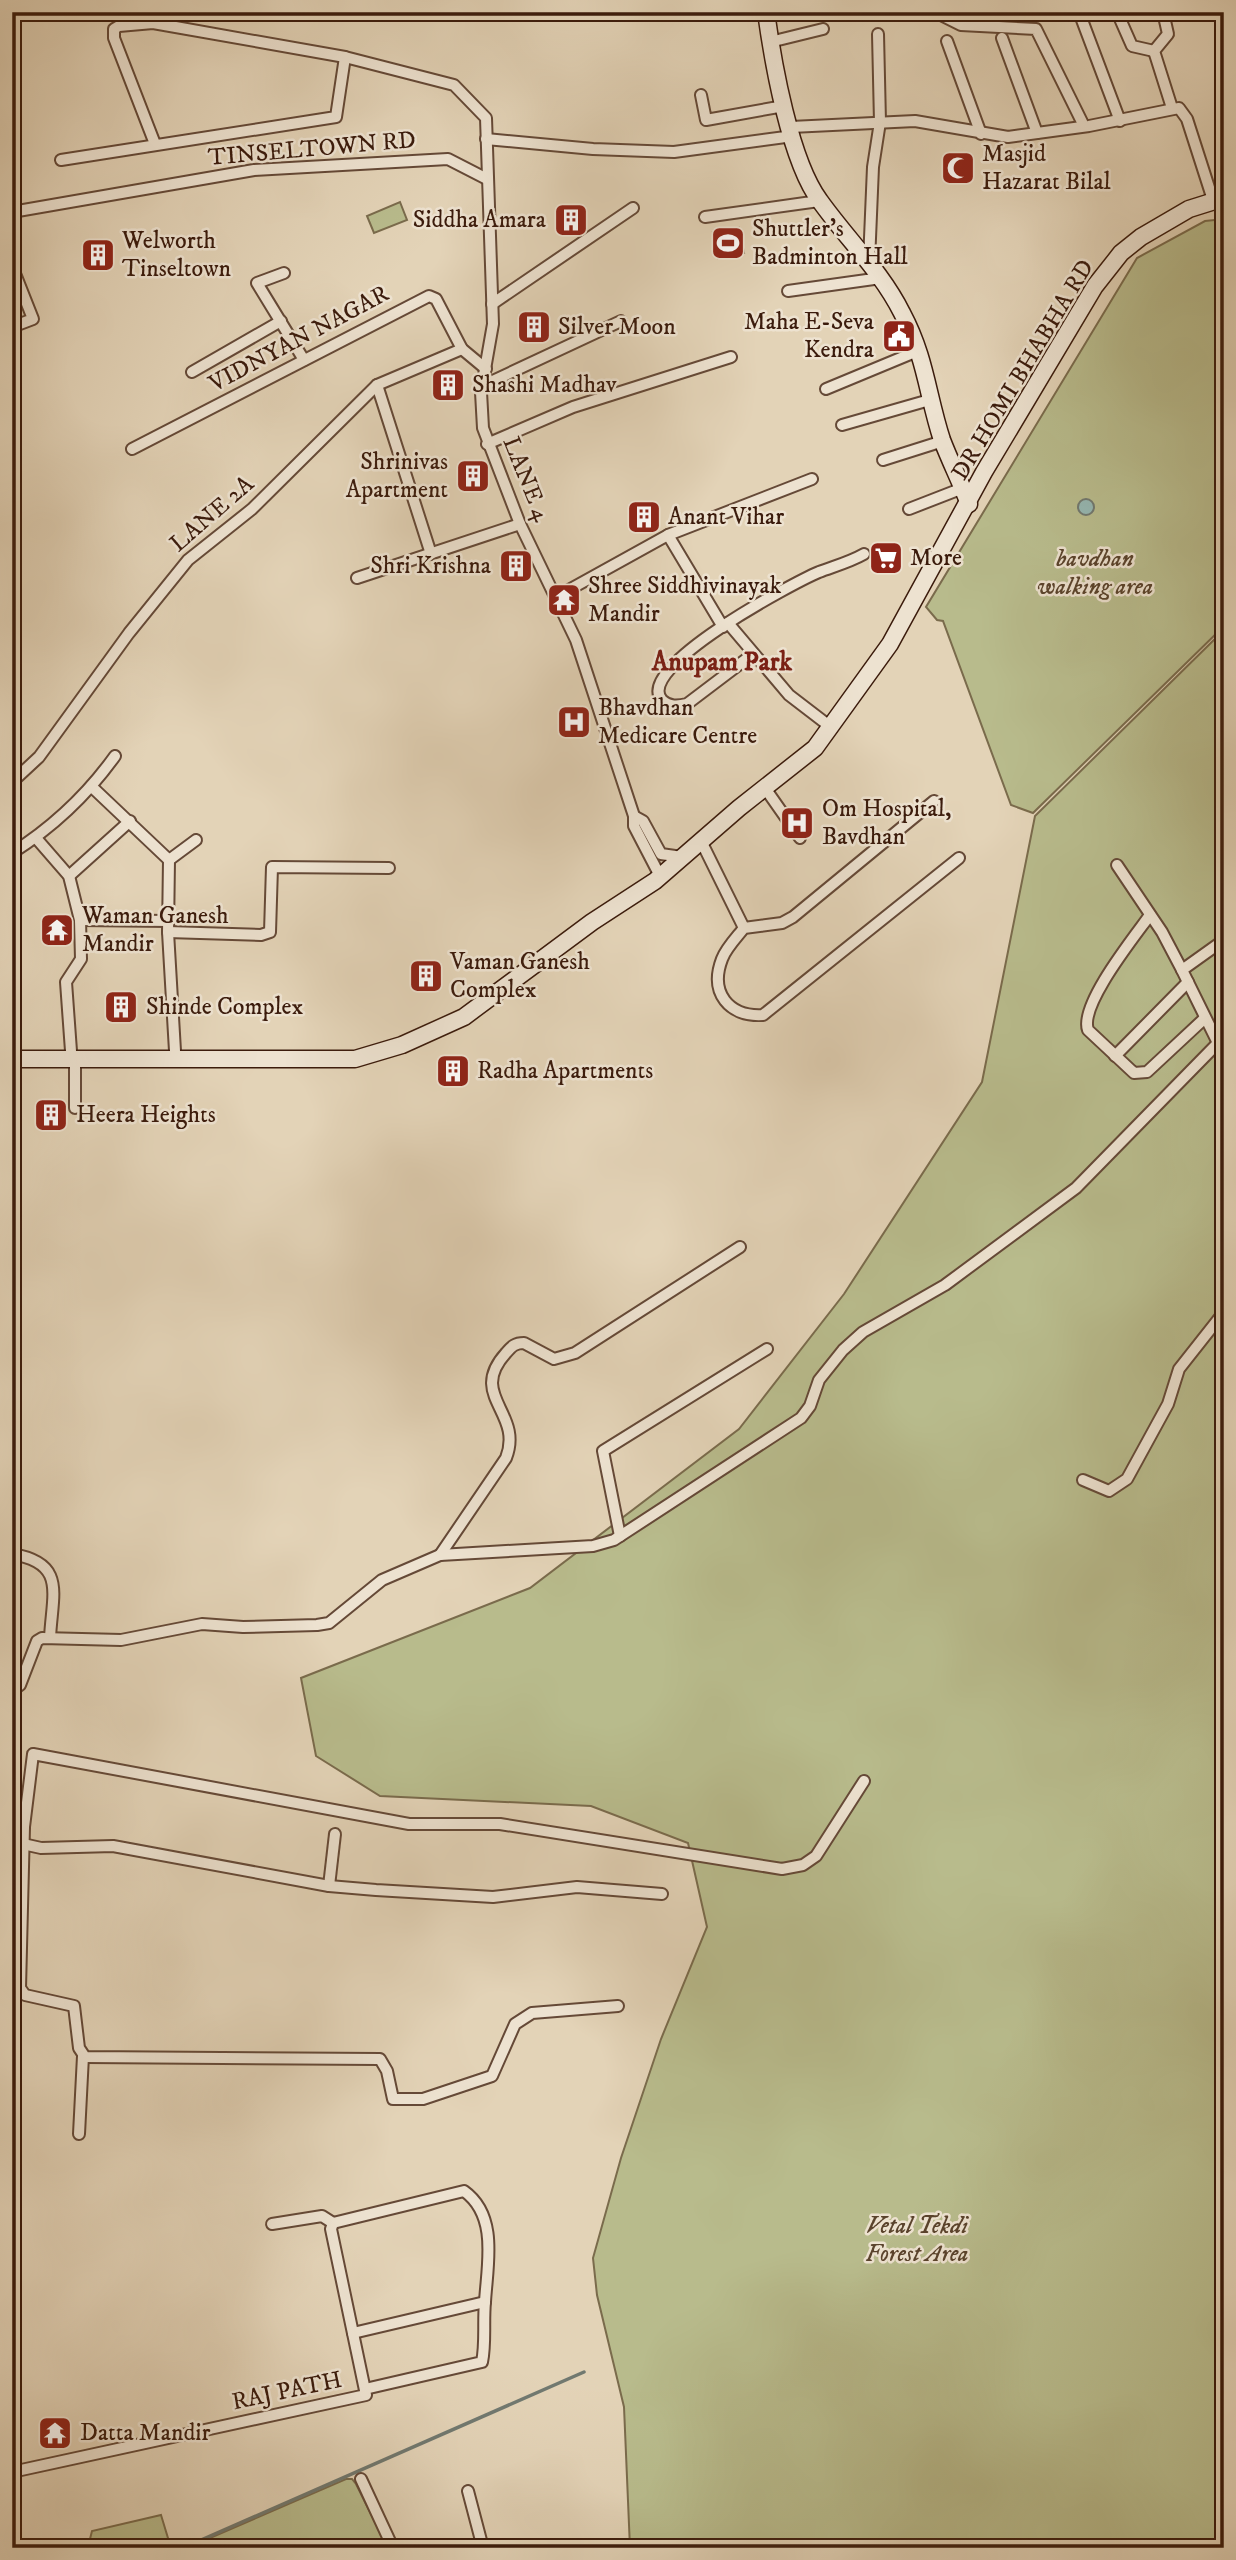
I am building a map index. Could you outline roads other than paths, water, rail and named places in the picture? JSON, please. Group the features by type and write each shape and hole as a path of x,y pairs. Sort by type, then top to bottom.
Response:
{"main road":[{"path":"766,12 784,106 809,182 819,201 881,278 920,350 943,441 969,504"},
{"name":"DR HOMI BHABHA RD","path":"211,1059 355,1059 402,1045 464,1017 592,922 660,876 815,748 890,644 969,504 984,472 1095,286 1121,253 1163,223 1219,199"},
{"path":"12,1051 211,1059"},
{"path":"12,1059 176,1051 200,1053 211,1059"}],"street":[{"path":"935,12 961,25 1036,29 1084,126"},
{"path":"1079,12 1120,121"},
{"path":"1117,12 1132,46 1154,51"},
{"path":"1154,51 1168,34 1163,12"},
{"name":"LANE 4","path":"155,144 114,38 114,29 119,26 153,23 345,57 454,85 486,118 493,324 482,386 483,428 520,524 576,640 634,816 634,826 660,876"},
{"path":"770,42 823,29"},
{"path":"869,262 873,167 880,122 878,34"},
{"path":"1002,38 1037,133"},
{"path":"947,41 981,134"},
{"path":"1154,51 1171,108"},
{"path":"61,160 336,117 345,57"},
{"path":"701,95 706,120 784,106"},
{"path":"486,139 593,149 674,152 792,131 880,122 915,121 1008,137 1120,121 1179,108 1187,119 1219,199"},
{"name":"TINSELTOWN RD","path":"12,212 254,170 448,159 487,179"},
{"path":"705,217 819,201"},
{"path":"492,304 633,208"},
{"path":"12,266 33,319 12,327"},
{"path":"284,273 257,283 304,360"},
{"path":"788,291 881,278"},
{"name":"VIDNYAN NAGAR","path":"132,449 429,296 436,299 462,349"},
{"path":"192,372 281,321"},
{"path":"482,386 621,321"},
{"path":"462,349 486,369"},
{"name":"LANE 2A","path":"12,782 39,757 129,633 188,560 252,509 377,385 462,349"},
{"path":"826,388 920,350"},
{"path":"488,443 573,407 731,356"},
{"path":"377,385 431,554"},
{"path":"842,425 933,399"},
{"path":"883,460 943,441"},
{"path":"556,597 668,535 812,479"},
{"path":"909,509 962,488"},
{"path":"357,578 520,524"},
{"path":"668,535 726,625 789,695 832,728"},
{"path":"754,654 687,704 677,706 666,703 659,696 657,685 668,667 726,625 797,583 864,554"},
{"path":"12,853 36,838 92,788 115,756"},
{"path":"92,788 169,860 169,926 176,1051"},
{"path":"765,788 800,838"},
{"path":"934,801 793,917 782,923 744,928 723,956 717,974 719,992 725,1005 739,1014 763,1015 959,858"},
{"name":"LANE 4","path":"634,816 643,821 661,854 682,857"},
{"path":"69,876 130,821"},
{"path":"36,838 69,876 80,920 81,959 66,982 75,1108"},
{"path":"169,860 196,840"},
{"path":"701,841 744,928"},
{"path":"12,1691 20,1685 37,1641 50,1638 121,1640 202,1624 243,1627 329,1623 382,1580 440,1555 593,1546 620,1536 801,1418 810,1406 819,1380 853,1341 886,1318 945,1285 1076,1188 1221,1041 1205,1018 1182,970 1150,915 1117,865"},
{"path":"80,920 261,935 270,932 271,867 389,868"},
{"path":"1150,915 1112,968 1086,1020 1088,1030 1134,1073 1147,1072 1205,1018"},
{"path":"1182,970 1224,940"},
{"path":"1115,1056 1188,982"},
{"path":"440,1555 506,1458 511,1445 508,1421 491,1388 495,1367 513,1346 524,1343 554,1359 575,1353 740,1247"},
{"path":"1083,1480 1109,1491 1127,1479 1168,1404 1179,1369 1224,1312"},
{"path":"620,1536 603,1451 767,1349"},
{"path":"12,1554 41,1562 53,1579 50,1638"},
{"path":"79,2134 83,2056 79,2048 74,2006 25,1995 20,1988 23,1844 18,1826 33,1754 395,1822 500,1824 782,1869 803,1865 816,1856 864,1782"},
{"path":"329,1886 335,1834"},
{"path":"23,1844 41,1848 113,1846 329,1886 493,1896 577,1887 662,1894"},
{"path":"83,2056 380,2059 387,2071 393,2099 423,2099 492,2076 515,2024 532,2013 618,2006"},
{"path":"12,2091 15,2097 12,2111"},
{"path":"272,2224 322,2216 333,2222 464,2191 477,2203 487,2228 489,2249 485,2302 353,2333"},
{"path":"333,2222 331,2229 366,2392"},
{"name":"RAJ PATH","path":"12,2472 366,2392 482,2362 485,2302"},
{"path":"361,2479 393,2548"},
{"path":"468,2491 483,2548"}],"water":[{"path":"1086,499 1092,501 1092,513 1086,515 1080,513 1078,507 1080,501"}],"waterway":[{"path":"183,2548 584,2372"}],"place":[{"name":"Masjid Hazarat Bilal","path":"958,168"},
{"name":"Siddha Amara","path":"571,220"},
{"name":"Shuttler's Badminton Hall","path":"728,243"},
{"name":"Welworth Tinseltown","path":"98,255"},
{"name":"Silver Moon","path":"534,327"},
{"name":"Maha E-Seva Kendra","path":"899,336"},
{"name":"Shashi Madhav","path":"448,385"},
{"name":"Shrinivas Apartment","path":"473,476"},
{"name":"Anant Vihar","path":"644,517"},
{"name":"More","path":"886,558"},
{"name":"Shri Krishna","path":"516,566"},
{"name":"Shree Siddhivinayak Mandir","path":"564,600"},
{"name":"Bhavdhan Medicare Centre","path":"574,722"},
{"name":"Om Hospital, Bavdhan","path":"797,823"},
{"name":"Waman Ganesh Mandir","path":"57,930"},
{"name":"Vaman Ganesh Complex","path":"426,976"},
{"name":"Shinde Complex","path":"121,1007"},
{"name":"Radha Apartments","path":"453,1071"},
{"name":"Heera Heights","path":"51,1115"},
{"name":"Datta Mandir","path":"55,2433"}],"district":[{"name":"Anupam Park","path":"722,662"}],"park label":[{"name":"bavdhan walking area","path":"1095,573"},
{"name":"Vetal Tekdi Forest Area","path":"917,2240"}]}
